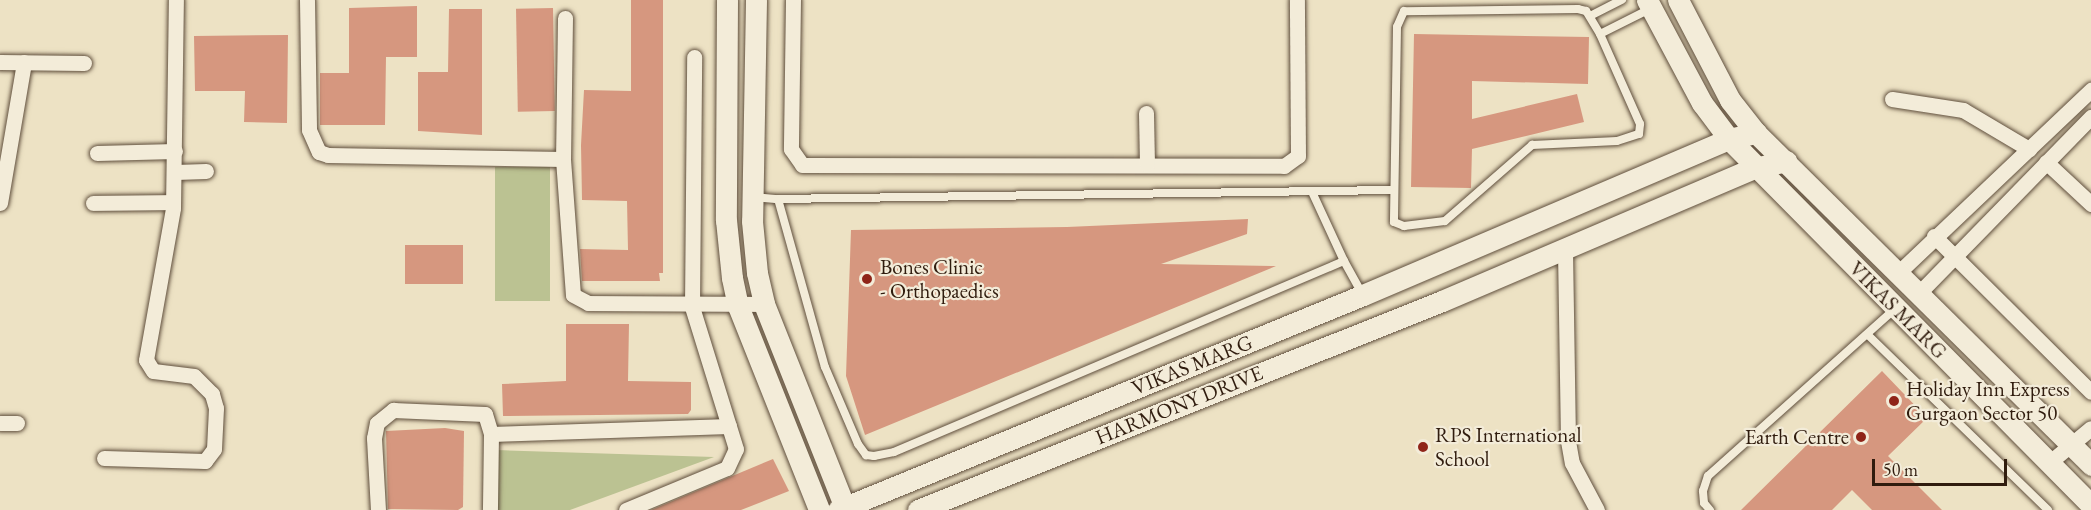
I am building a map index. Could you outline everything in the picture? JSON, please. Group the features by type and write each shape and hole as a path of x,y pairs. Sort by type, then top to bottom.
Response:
{"main road":[{"path":"727,0 727,229 738,306 819,510"},
{"path":"756,0 753,246 764,304 843,509"},
{"name":"VIKAS MARG","path":"1678,0 1730,100 1756,133 1920,292 2091,465"},
{"name":"VIKAS MARG","path":"1649,4 1702,103 1754,168 2091,505"},
{"name":"VIKAS MARG","path":"843,509 1363,296 1729,139 1756,133"},
{"name":"HARMONY DRIVE","path":"918,510 1442,301 1754,168 1786,161"},
{"path":"1134,389 1145,418"}],"street":[{"path":"104,458 199,461 213,455 216,408 212,394 194,376 153,371 146,360 173,202 177,0"},
{"path":"307,0 309,130 319,152 328,155 563,159"},
{"path":"793,0 791,149 802,165 1284,166 1296,161 1297,0"},
{"path":"566,18 563,159 569,287 573,295 588,303 692,307 764,304"},
{"path":"626,510 727,468 736,449 692,307 694,57"},
{"path":"0,62 84,63"},
{"path":"0,203 24,62"},
{"path":"1899,272 1934,236 2091,90"},
{"path":"1892,99 1963,111 2029,149"},
{"path":"1146,113 1147,164"},
{"path":"1920,292 2091,117"},
{"path":"97,153 175,151"},
{"path":"2046,162 2091,204"},
{"path":"175,172 206,171"},
{"path":"93,203 173,202"},
{"path":"1934,236 2091,392"},
{"path":"1565,250 1568,441 1572,463 1597,510"},
{"path":"378,510 374,438 377,423 393,410 485,414 491,434 490,510"},
{"path":"0,423 17,423"},
{"path":"491,434 729,426"},
{"path":"2050,462 2073,447 2091,428"}],"lane":[{"path":"1590,16 1622,0"},
{"path":"1600,34 1649,4"},
{"path":"1575,9 1590,16 1640,124 1639,134 1617,141 1533,145 1454,216 1437,224 1398,225 1392,217 1392,190 1397,27 1404,10 1575,9"},
{"path":"752,196 778,199 1313,194 1392,190"},
{"path":"1313,194 1363,296"},
{"path":"778,199 825,367 858,444 866,455 874,456 894,452 1344,261"},
{"path":"1710,510 1704,504 1702,491 1708,476 1896,308"},
{"path":"1868,335 2048,510"}],"green space":[{"path":"495,167 550,167 550,301 495,301"},
{"path":"496,450 714,457 570,510 495,510"}],"building":[{"path":"631,0 663,0 663,273 659,273 660,281 582,281 580,249 628,250 627,201 582,200 581,145 584,90 631,91"},
{"path":"417,6 417,57 386,57 385,125 320,125 320,73 349,73 349,8"},
{"path":"553,8 555,111 518,112 516,9"},
{"path":"449,9 482,9 482,135 418,131 418,72 448,72"},
{"path":"1414,34 1589,37 1588,84 1472,81 1472,119 1577,94 1584,122 1472,149 1471,188 1411,187"},
{"path":"288,35 287,123 244,122 245,91 195,91 194,36"},
{"path":"1248,219 1247,234 1161,264 1276,266 865,435 846,376 851,230 1067,227"},
{"path":"405,245 463,245 463,284 405,284"},
{"path":"566,324 629,324 628,381 691,382 691,410 688,414 503,416 502,384 566,381"},
{"name":"Earth Centre","path":"1882,371 1927,418 1888,456 1942,510 1872,510 1852,490 1832,510 1741,510"},
{"path":"445,428 464,431 463,507 458,510 388,509 386,431"},
{"path":"773,459 789,491 741,510 651,510"}],"place":[{"name":"Bones Clinic - Orthopaedics","path":"867,279"},
{"name":"Holiday Inn Express Gurgaon Sector 50","path":"1894,401"},
{"name":"Earth Centre","path":"1861,437"},
{"name":"RPS International School","path":"1423,447"}]}
